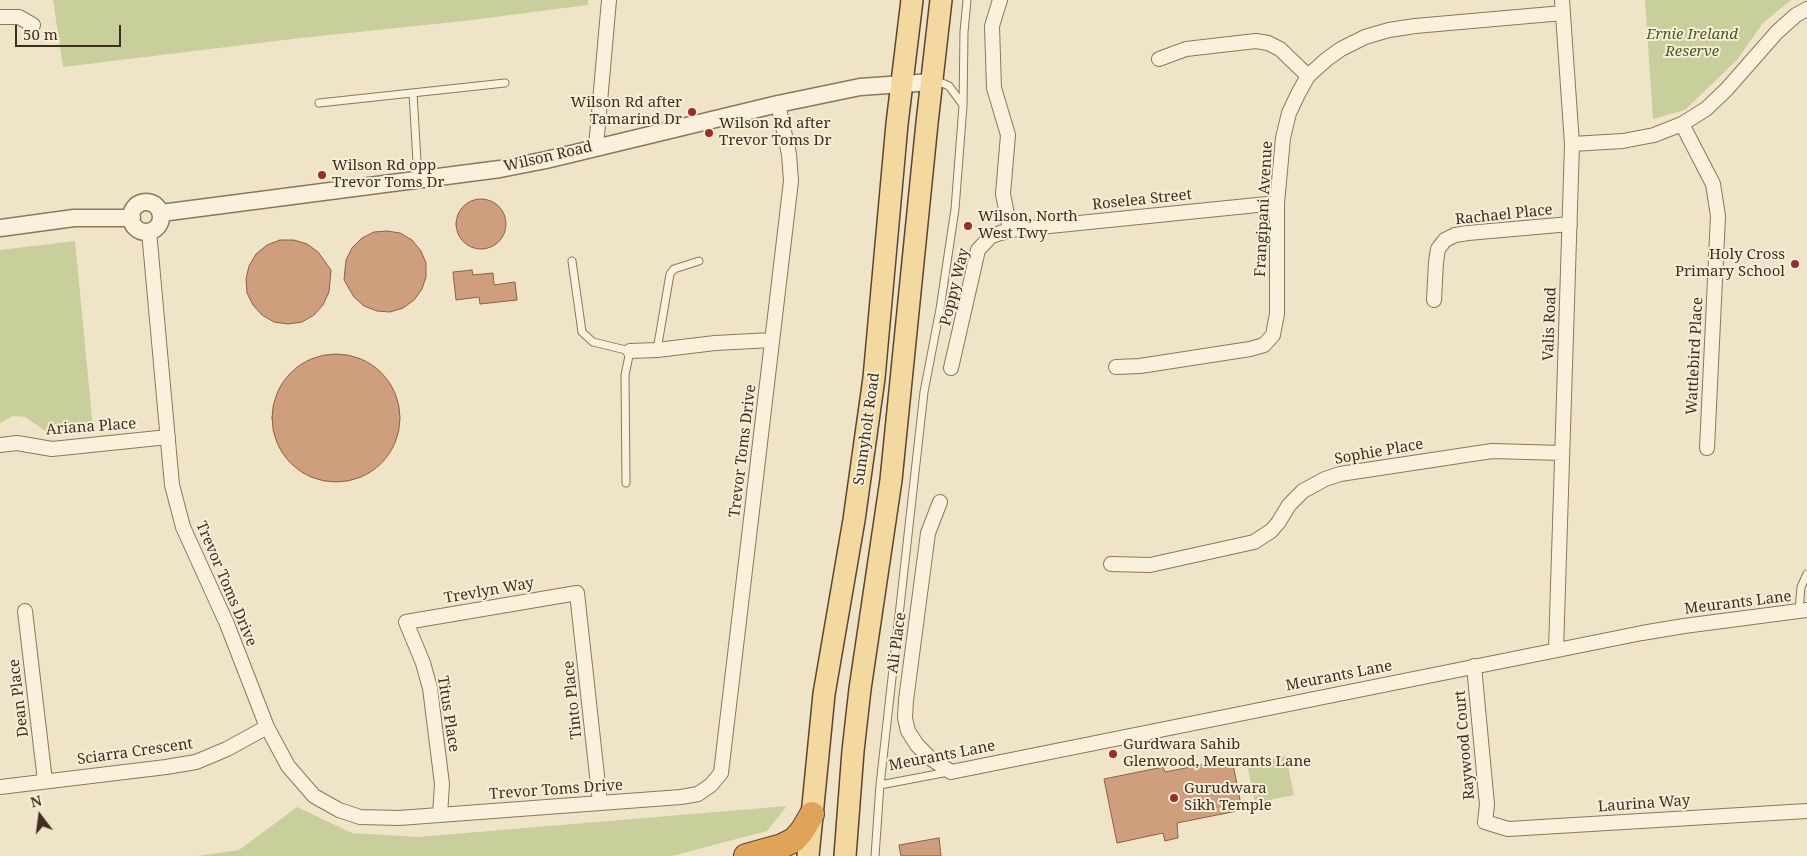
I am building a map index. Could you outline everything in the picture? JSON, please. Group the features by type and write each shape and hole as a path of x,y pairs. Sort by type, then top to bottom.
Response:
{"highway":[{"path":"746,856 782,846 794,840 812,814"}],"main road":[{"name":"Sunnyholt Road","path":"808,856 824,694 856,511 872,398 902,84 912,0"},
{"name":"Sunnyholt Road","path":"844,856 860,689 891,480 941,0"}],"street":[{"path":"596,147 610,0"},
{"path":"1000,1 992,26 994,88 1008,135 1003,194 1010,230"},
{"name":"Frangipani Avenue","path":"1116,368 1240,351 1264,345 1273,335 1277,314 1278,203 1283,138 1288,113 1308,76 1341,49 1365,37 1389,30 1562,7"},
{"name":"Valis Road","path":"1556,650 1572,144 1562,7"},
{"path":"1572,144 1623,141 1654,135 1682,124 1706,109 1726,90 1777,32 1796,15 1807,9"},
{"path":"0,17 19,17 33,25"},
{"path":"1159,59 1186,48 1256,41 1268,43 1280,49 1308,76"},
{"name":"Wilson Road","path":"161,213 500,169 546,160 778,104 860,87 932,82"},
{"name":"Trevor Toms Drive","path":"149,231 172,485 183,527 227,624 267,727 288,766 314,796 339,810 360,817 399,818 681,797 698,794 712,785 721,773 791,181 789,154 778,104"},
{"name":"Wattlebird Place","path":"1682,124 1713,184 1718,216 1707,448"},
{"path":"146,202 156,206 161,213 159,224 149,231 137,228 132,218 135,207 146,202"},
{"name":"Roselea Street","path":"1010,230 1278,203"},
{"path":"0,228 74,218 132,218"},
{"name":"Rachael Place","path":"1434,300 1438,249 1445,240 1455,235 1468,233 1570,224"},
{"name":"Poppy Way","path":"951,368 978,250 991,236 1010,230"},
{"path":"630,351 772,340"},
{"name":"Ariana Place","path":"0,446 17,444 52,450 168,437"},
{"name":"Sophie Place","path":"1111,564 1150,566 1254,542 1271,531 1289,505 1303,491 1325,479 1340,474 1492,451 1562,453"},
{"name":"Ali Place","path":"940,502 928,533 905,718 908,731 917,746 930,758 951,772"},
{"name":"Tinto Place","path":"577,593 600,803"},
{"name":"Trevlyn Way","path":"406,622 577,593"},
{"name":"Dean Place","path":"25,611 45,781"},
{"name":"Meurants Lane","path":"951,772 1556,650 1684,626 1803,611"},
{"name":"Titus Place","path":"406,622 423,663 430,688 442,784 440,815"},
{"name":"Raywood Court","path":"1474,666 1487,805 1485,822"},
{"name":"Sciarra Crescent","path":"0,787 196,762 227,749 267,727"},
{"name":"Laurina Way","path":"1485,822 1508,829 1807,811"}],"lane":[{"path":"875,856 880,785 924,392 940,309 955,209 963,106 964,32 967,0"},
{"path":"932,82 942,82 949,86 963,106"},
{"path":"319,103 505,83"},
{"path":"412,93 418,179"},
{"path":"657,350 670,274 674,269 699,261"},
{"path":"572,262 582,332 593,342 630,351 625,375 626,482"},
{"path":"1803,611 1802,587 1807,574"},
{"name":"Meurants Lane","path":"880,785 951,772"}],"green space":[{"path":"53,0 588,0 588,5 63,67"},
{"name":"Ernie Ireland Reserve","path":"1645,0 1792,0 1763,23 1737,60 1685,110 1653,119"},
{"path":"75,241 93,428 57,434 47,432 25,417 13,416 0,423 0,250"},
{"path":"1286,756 1294,795 1255,803 1247,764"},
{"path":"787,806 767,831 672,856 197,856 239,850 297,807 352,833 418,837"}],"building":[{"path":"476,199 486,199 499,206 506,219 506,229 499,242 486,249 476,249 467,245 460,238 456,229 456,219 460,210 467,203"},
{"path":"374,232 400,233 412,240 421,251 426,263 426,277 422,289 414,300 403,308 390,312 377,311 364,306 354,297 344,280 346,260 352,248 362,238"},
{"path":"280,240 294,240 307,244 318,252 331,270 329,292 323,305 314,315 302,322 288,324 274,322 262,315 253,305 247,293 246,279 249,266 256,254 267,245"},
{"path":"472,270 473,275 493,273 494,285 515,282 517,300 480,304 479,297 456,300 453,272"},
{"path":"336,354 349,355 361,359 381,373 395,393 399,405 399,431 395,443 381,463 361,477 349,481 336,482 323,481 311,477 291,463 277,443 273,431 272,418 273,405 277,393 291,373 311,359 323,355"},
{"name":"Gurudwara Sikh Temple","path":"1232,759 1242,810 1177,823 1178,838 1165,841 1163,833 1117,843 1104,779 1163,767 1165,772"},
{"path":"939,838 941,856 901,856 899,845"}],"place":[{"name":"Wilson Rd after Tamarind Dr","path":"692,112"},
{"name":"Wilson Rd after Trevor Toms Dr","path":"709,133"},
{"name":"Wilson Rd opp Trevor Toms Dr","path":"322,175"},
{"name":"Wilson, North West Twy","path":"968,226"},
{"name":"Holy Cross Primary School","path":"1795,264"},
{"name":"Gurdwara Sahib Glenwood, Meurants Lane","path":"1113,754"},
{"name":"Gurudwara Sikh Temple","path":"1174,798"}]}
